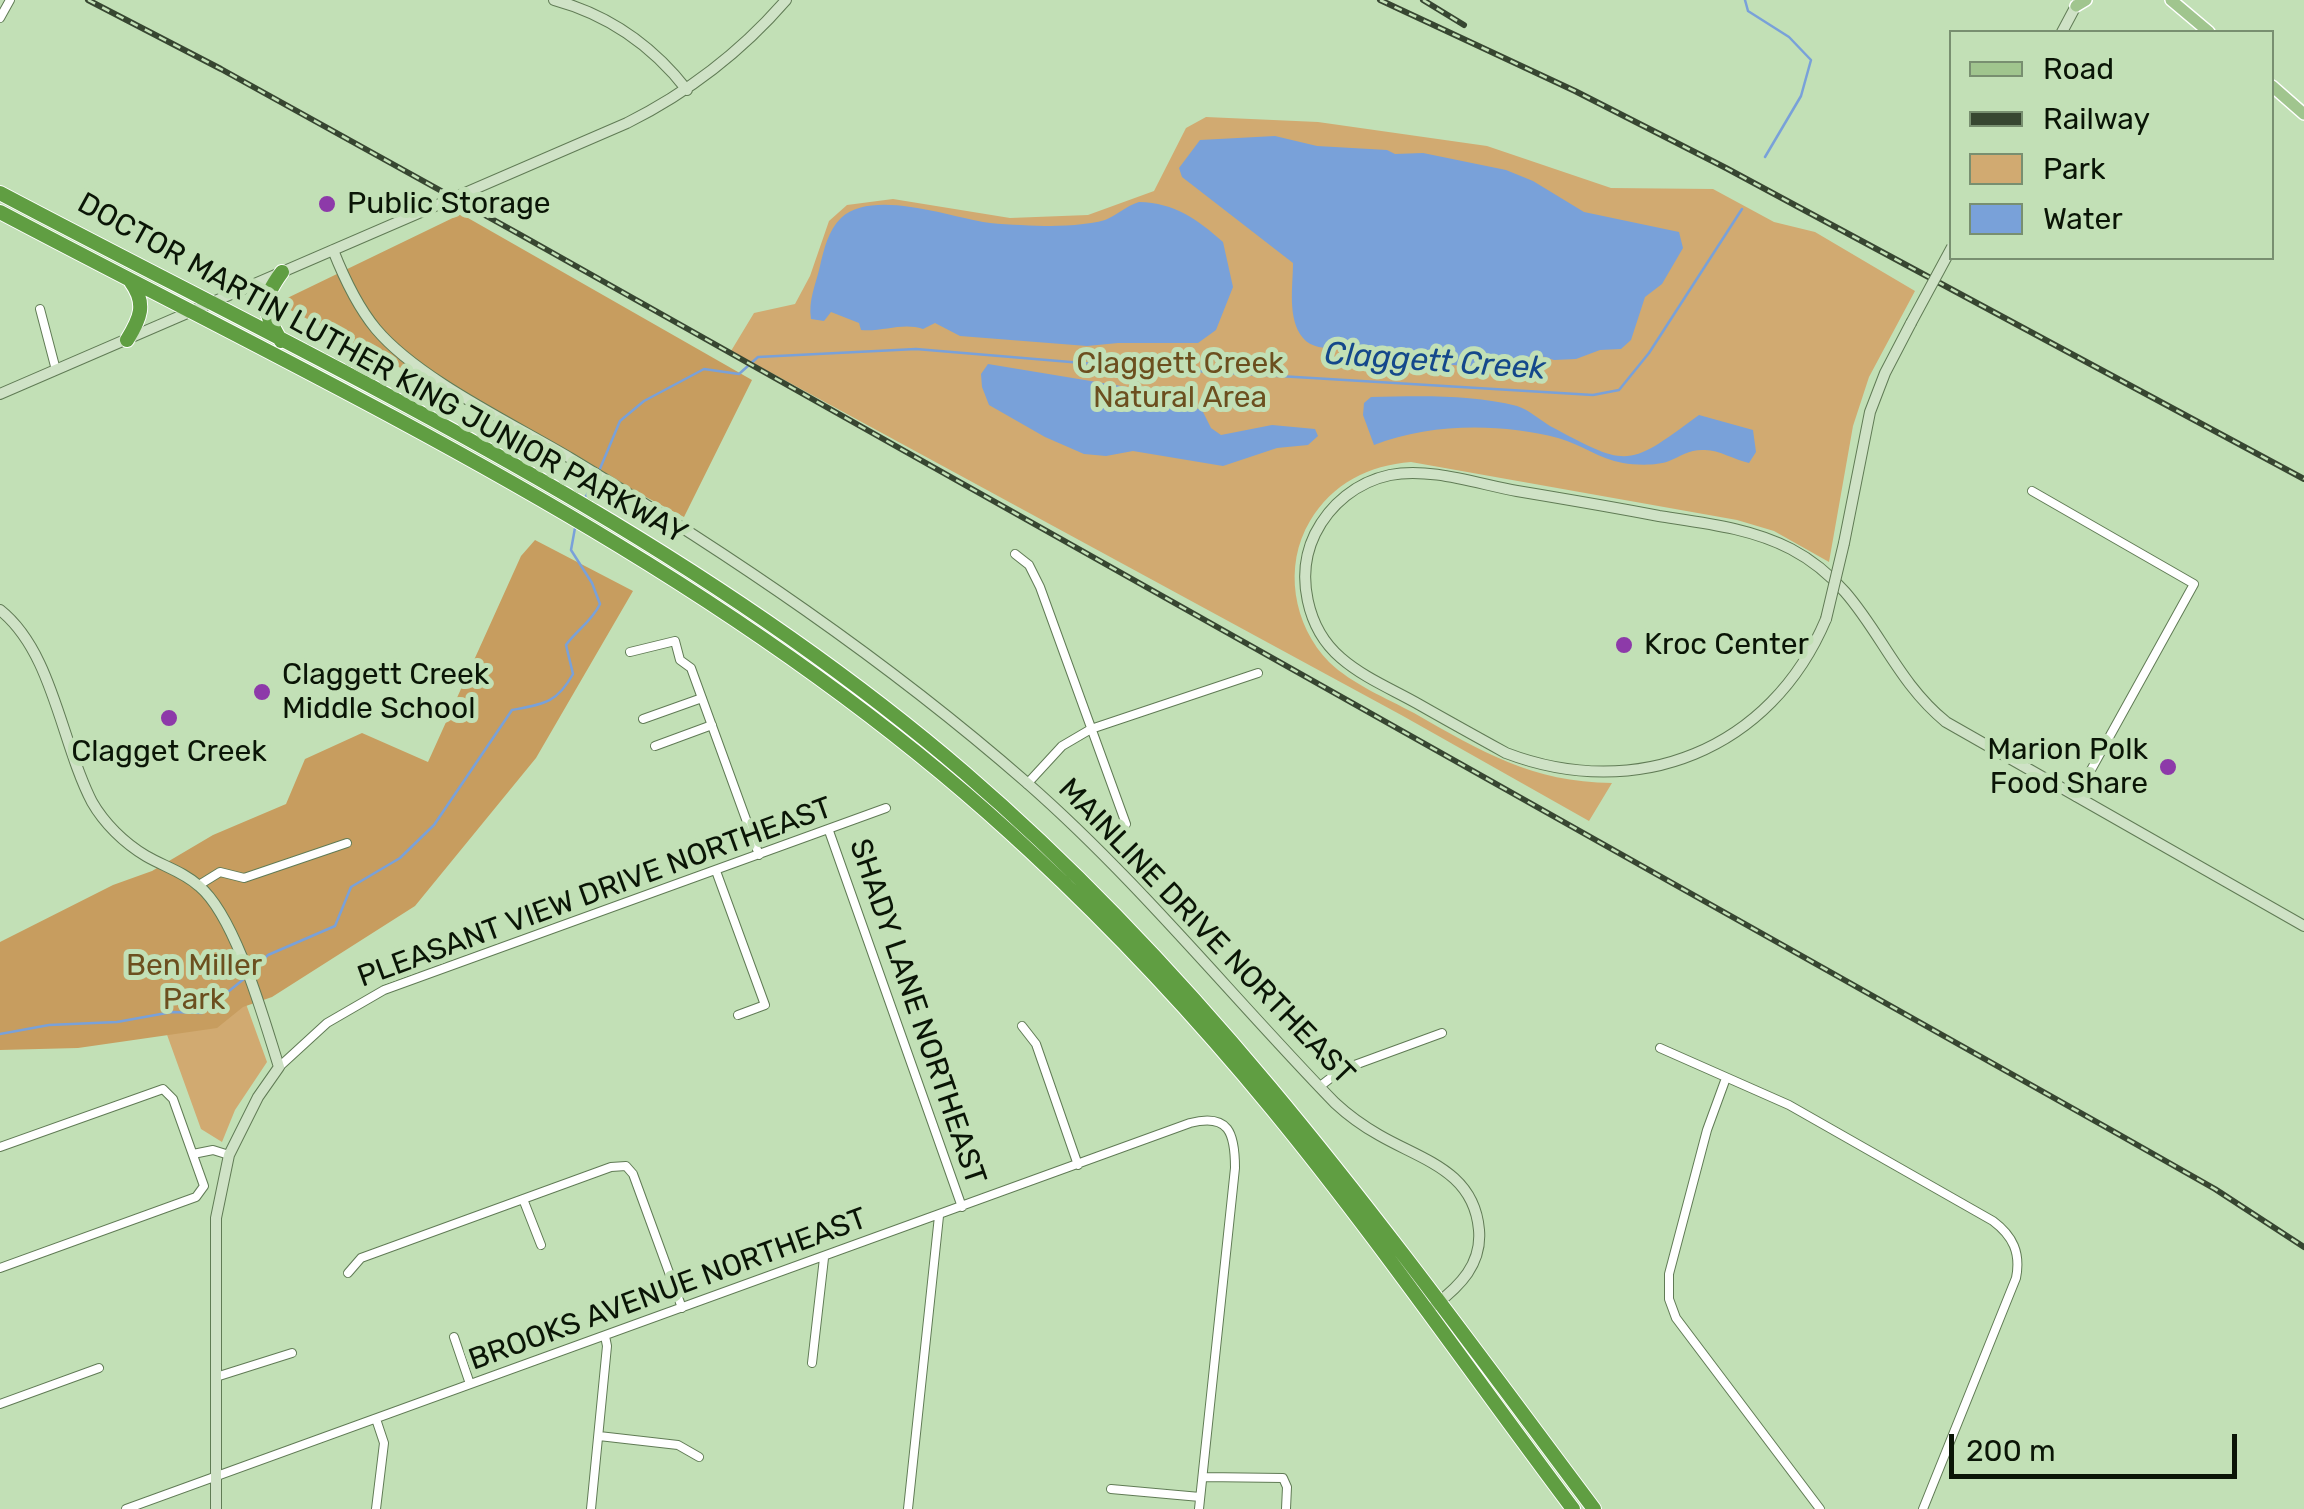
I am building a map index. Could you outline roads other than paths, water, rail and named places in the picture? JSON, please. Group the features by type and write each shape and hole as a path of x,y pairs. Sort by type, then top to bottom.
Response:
{"highway":[{"name":"DOCTOR MARTIN LUTHER KING JUNIOR PARKWAY","path":"0,193 281,342 725,592 832,667 964,772 1136,934 1236,1043 1339,1169 1594,1509"},
{"name":"DOCTOR MARTIN LUTHER KING JUNIOR PARKWAY","path":"0,212 188,312 553,496"},
{"path":"281,342 266,316 265,302 282,272"},
{"path":"126,340 138,322 142,305 131,281"},
{"name":"DOCTOR MARTIN LUTHER KING JUNIOR PARKWAY","path":"608,528 833,686 911,748 1028,849 1144,964 1274,1111 1573,1509"}],"main road":[{"path":"2170,0 2207,30"},
{"path":"2274,88 2304,114"}],"street":[{"path":"0,18 10,0"},
{"path":"554,0 582,8 630,33 660,58 687,90"},
{"path":"0,394 598,137 687,90 738,50 786,0"},
{"path":"2063,30 2081,2"},
{"name":"MAINLINE DRIVE NORTHEAST","path":"332,250 357,302 391,346 436,378 718,550 830,626 1027,784 1175,928 1355,1121 1454,1176 1472,1200 1479,1231 1476,1256 1470,1272 1426,1312"},
{"path":"1949,253 1885,373 1870,412 1844,542 1835,581 1826,619 1794,677 1776,699 1742,728 1702,751 1636,770 1592,772 1553,768 1506,752 1341,658 1316,627 1305,570 1311,543 1324,519 1353,490 1395,474 1433,476 1722,527 1772,541 1813,562 1835,581 1846,591 1865,614 1910,688 1946,722 2304,926"},
{"path":"40,309 56,370"},
{"path":"2032,490 2194,584 2076,798"},
{"path":"1016,554 1035,575 1126,824"},
{"path":"0,610 14,622 34,651 86,788 102,817 145,856 199,885 221,912 278,1067 258,1096 230,1155 216,1218 216,1509"},
{"path":"630,652 673,639 680,660 690,668 760,855"},
{"path":"1027,784 1062,746 1091,729 1258,673"},
{"path":"643,719 702,698"},
{"path":"655,746 712,725"},
{"name":"PLEASANT VIEW DRIVE NORTHEAST","path":"278,1067 327,1023 384,990 886,808"},
{"name":"SHADY LANE NORTHEAST","path":"829,831 962,1207"},
{"path":"199,885 220,872 248,878 347,843"},
{"path":"716,871 765,1005 738,1015"},
{"path":"1022,1026 1036,1044 1078,1165"},
{"path":"1319,1086 1341,1070 1442,1033"},
{"path":"1660,1048 1812,1118 1994,1221 2012,1238 2018,1260 2016,1278 1924,1509"},
{"path":"1726,1078 1707,1130 1669,1274 1669,1299 1676,1318 1820,1509"},
{"path":"0,1147 151,1091 166,1090 173,1098 204,1181 203,1191 196,1197 0,1268"},
{"name":"BROOKS AVENUE NORTHEAST","path":"126,1509 1195,1122 1214,1120 1224,1125 1234,1140 1235,1168 1203,1476"},
{"path":"193,1154 212,1150 230,1155"},
{"path":"348,1273 361,1258 611,1167 626,1166 633,1174 682,1308"},
{"path":"523,1199 541,1245"},
{"name":"SHADY LANE NORTHEAST","path":"908,1509 939,1216"},
{"path":"812,1363 824,1258"},
{"path":"591,1509 606,1336"},
{"path":"454,1337 470,1384"},
{"path":"216,1378 292,1353"},
{"path":"0,1404 99,1368"},
{"path":"376,1419 384,1443 376,1509"},
{"path":"599,1436 678,1445 699,1456"},
{"path":"1199,1509 1203,1476 1283,1478 1288,1487 1286,1509"},
{"path":"1110,1489 1200,1497"}],"water":[{"path":"1275,136 1317,146 1423,153 1506,170 1533,181 1584,212 1679,232 1683,248 1662,284 1645,297 1631,340 1621,349 1600,350 1576,359 1554,360 1535,354 1494,366 1472,366 1315,346 1303,338 1295,322 1293,263 1182,177 1179,168 1200,140"},
{"path":"1139,202 1164,205 1185,214 1223,242 1233,287 1216,330 1198,343 1087,346 960,336 935,323 923,329 908,326 861,330 859,323 831,312 824,321 811,319 811,299 827,240 841,218 855,210 890,205 990,223 1058,226 1105,220"},
{"path":"988,364 1133,388 1202,410 1211,428 1221,435 1272,425 1315,429 1318,436 1308,445 1277,448 1223,466 1133,451 1106,456 1084,454 989,405 981,374"},
{"path":"1371,397 1463,398 1517,406 1596,449 1627,456 1656,445 1699,415 1753,430 1756,452 1749,463 1700,450 1664,463 1634,464 1606,458 1558,438 1489,428 1442,429 1374,445 1363,415 1364,403"}],"waterway":[{"name":"Claggett Creek","path":"1745,0 1748,11 1789,37 1811,60 1801,96 1765,157"},
{"name":"Claggett Creek","path":"599,471 620,421 644,401 704,369 739,374 758,357 916,349 1130,367 1593,395 1619,390 1649,353 1742,209"},
{"name":"Claggett Creek","path":"585,498 596,478"},
{"name":"Claggett Creek","path":"250,972 268,955 335,926 351,887 400,858 434,825 512,710 548,701 567,684 573,674 566,645 600,604 571,550 575,528"},
{"name":"Claggett Creek","path":"0,1034 172,1012 202,1013 245,978"}],"railway":[{"path":"88,0 519,234 2215,1189 2304,1247"},
{"path":"1380,0 1575,91 1726,168 2304,479"},
{"path":"1423,0 1464,25"}],"place":[{"name":"Public Storage","path":"327,204"},
{"name":"Kroc Center","path":"1624,645"},
{"name":"Claggett Creek Middle School","path":"262,692"},
{"name":"Clagget Creek","path":"169,718"},
{"name":"Marion Polk Food Share","path":"2168,767"}],"park label":[{"name":"Claggett Creek Natural Area","path":"1180,381"},
{"name":"Ben Miller Park","path":"194,983"}]}
